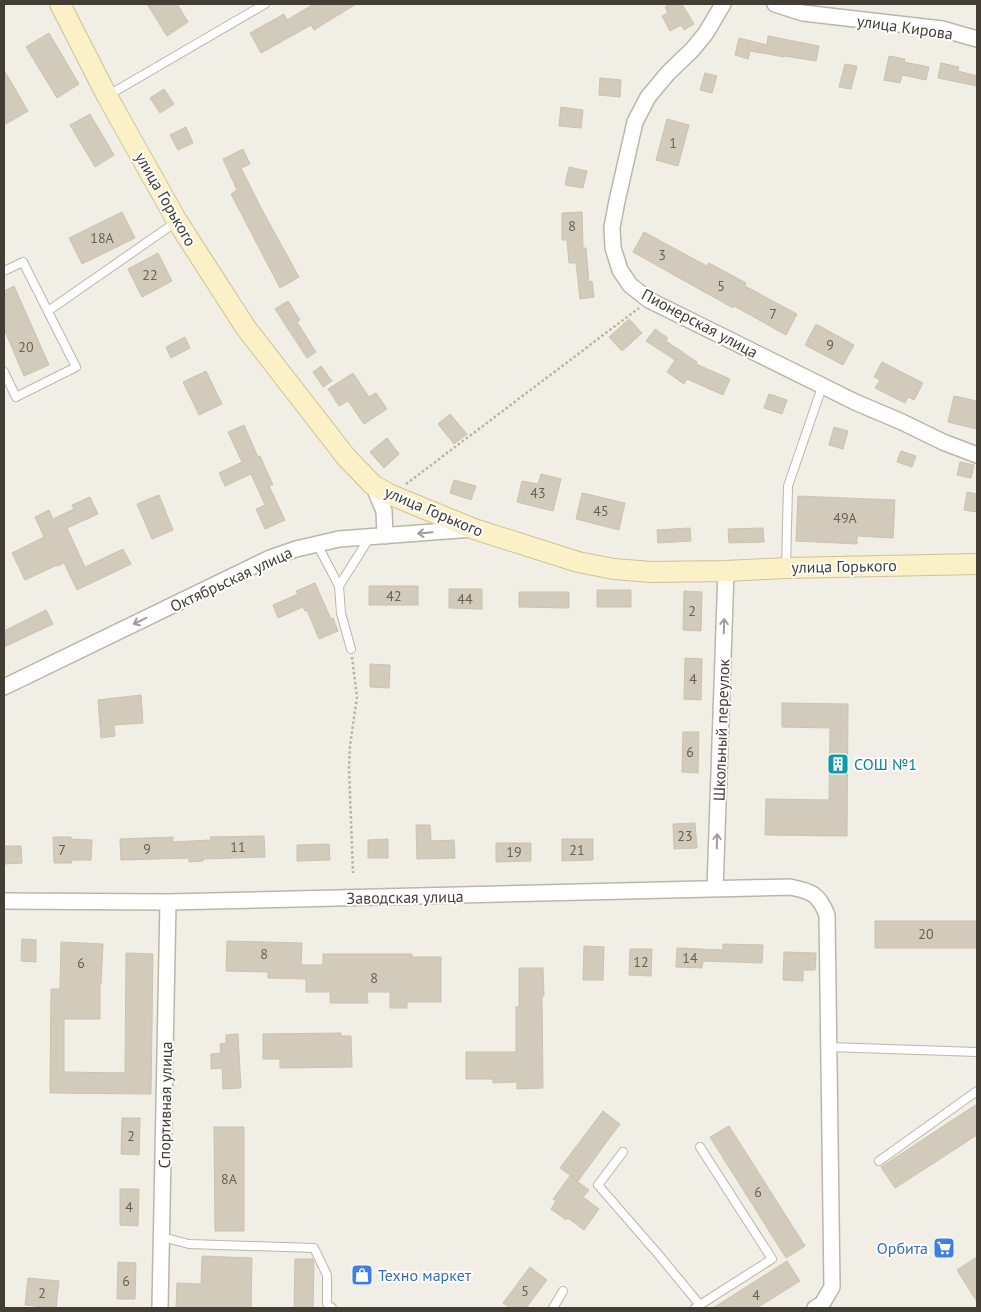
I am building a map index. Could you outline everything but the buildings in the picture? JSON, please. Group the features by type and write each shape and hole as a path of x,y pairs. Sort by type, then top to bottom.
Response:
{"main road":[{"name":"улица Горького","path":"60,4 107,96 177,221 246,328 346,457 373,484 391,495 474,529 578,562 614,569 651,572 726,571 977,564"}],"street":[{"name":"Пионерская улица","path":"723,4 706,33 648,96 635,122 616,201 612,227 613,248 620,270 630,285 649,300 822,386 943,442 977,455"},
{"name":"улица Кирова","path":"775,4 803,13 942,29 977,39"},
{"path":"373,484 384,511 377,537"},
{"name":"Октябрьская улица","path":"4,687 270,558 296,549 339,539 474,529"},
{"name":"Школьный переулок","path":"716,889 726,571"},
{"name":"Заводская улица","path":"4,901 168,902 790,887 806,890 816,896 824,905 827,915 829,1047"},
{"name":"Спортивная улица","path":"160,1308 168,902"},
{"path":"815,1308 822,1304 832,1287 829,1047"}],"lane":[{"path":"107,96 266,4"},
{"path":"48,311 177,221"},
{"path":"4,271 23,262 76,367 16,396 4,372"},
{"path":"786,568 788,486 822,386"},
{"path":"339,586 377,537"},
{"path":"317,544 339,586 341,613 352,650"},
{"path":"829,1047 977,1052"},
{"path":"879,1161 977,1091"},
{"path":"623,1152 598,1185 658,1254 697,1306 772,1259 700,1147"},
{"path":"162,1237 189,1244 314,1248 328,1275 327,1304 332,1308"},
{"path":"553,1308 563,1291"}],"path":[{"path":"391,495 649,300"},
{"path":"352,650 357,697 349,768 353,872"}],"place":[{"name":"СОШ №1","path":"838,764"},
{"name":"Орбита","path":"944,1248"},
{"name":"Техно маркет","path":"362,1275"}]}
